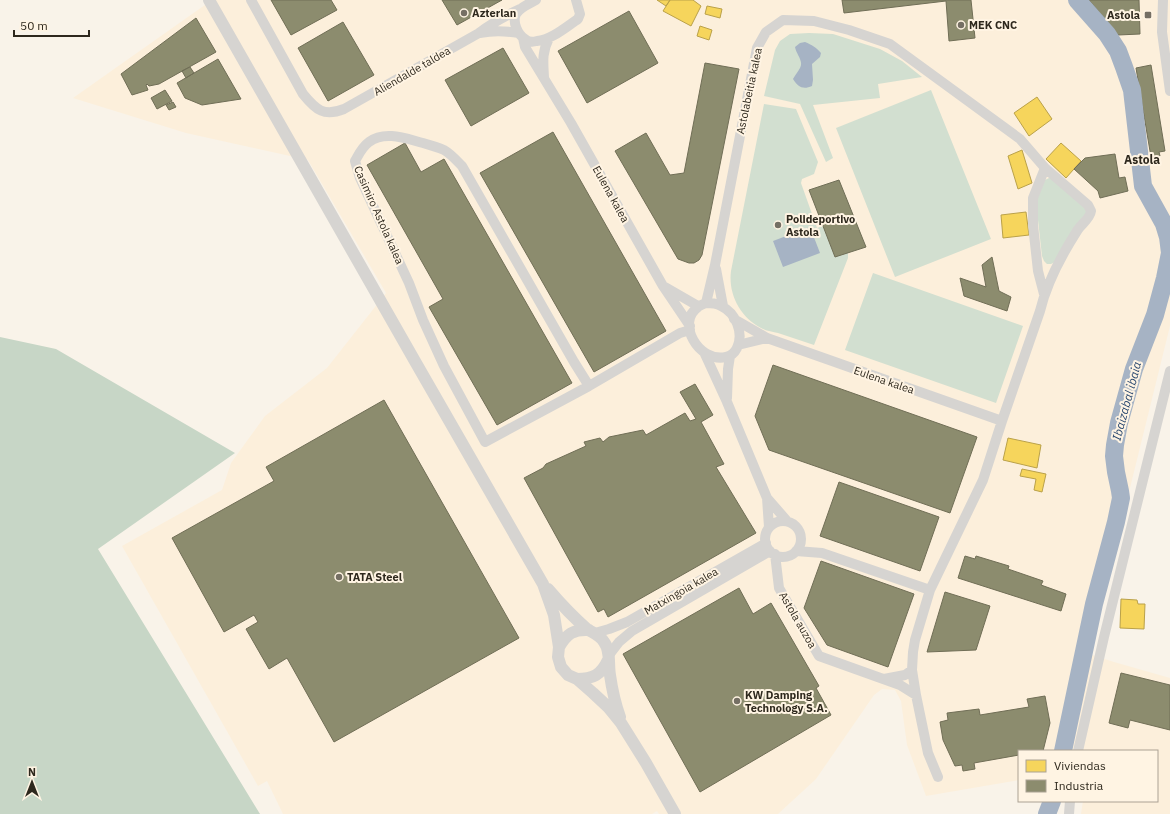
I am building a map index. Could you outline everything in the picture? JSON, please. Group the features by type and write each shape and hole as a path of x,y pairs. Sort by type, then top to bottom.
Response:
{"main road":[{"path":"209,0 543,584 554,615 559,647 558,657 561,667 568,675 578,679 594,693 622,723 675,814"},
{"path":"543,584 573,617 599,635 605,642 612,690 622,723"},
{"path":"559,647 564,638 572,632 581,630 592,631"},
{"path":"578,679 588,679 598,675 605,666 608,658"}],"street":[{"name":"Aliendalde taldea","path":"251,0 303,94 315,107 324,112 338,112 344,109 479,33 505,16 536,0"},
{"name":"Aliendalde taldea","path":"479,33 491,30 502,30 521,35 530,42 541,41 549,38 579,18 576,0"},
{"path":"1163,0 1162,32 1169,70 1170,91"},
{"path":"520,9 516,15 515,24 521,35 525,48 544,79"},
{"name":"Astolabeitia kalea","path":"702,305 715,265 757,48 766,32 783,20 814,21 849,30 890,44 1020,139 1045,168 1088,205 1091,215 1078,229 1059,260 1044,294"},
{"path":"544,79 544,48 549,38"},
{"name":"Eulena kalea","path":"544,79 571,123 663,286 690,328"},
{"name":"Casimiro Astola kalea","path":"589,386 462,166 452,155 444,150 398,136 381,137 370,141 360,151 355,161 360,178 409,283 423,320 444,366 485,442 589,386 690,328"},
{"path":"938,777 928,753 919,715 912,670 915,640 930,590 983,480 1040,312 1044,294 1038,271 1033,225 1033,198 1045,168"},
{"name":"Astolabeitia kalea","path":"715,265 723,306"},
{"path":"663,286 702,305"},
{"path":"714,303 723,306 734,319 739,328 740,337 736,351 730,356 720,358 712,357 698,347 694,341 690,328 690,318 694,311 702,305 714,303"},
{"name":"Eulena kalea","path":"734,319 767,338 1002,421"},
{"path":"738,345 767,338"},
{"path":"669,340 681,339 694,341"},
{"path":"704,352 727,402 767,498 787,522"},
{"path":"727,402 730,356"},
{"path":"1078,750 1104,637 1170,371"},
{"path":"767,498 769,527"},
{"path":"777,522 787,522 793,524 800,534 799,546 796,551 791,554 780,556 770,550 765,538 766,532 769,527 777,522"},
{"path":"800,540 822,553 930,590"},
{"name":"Astola auzoa","path":"770,550 779,588 819,656 900,685 916,695"},
{"name":"Matxingoia kalea","path":"592,631 609,629 627,622 770,550"},
{"name":"Matxingoia kalea","path":"608,658 619,642 632,631 770,550"},
{"path":"796,551 822,553"},
{"name":"Astola auzoa","path":"779,588 786,556"},
{"path":"882,679 904,675 912,670"},
{"path":"1069,814 1070,802"}],"shaded area":[{"path":"212,0 1170,0 1170,326 1089,654 1170,678 1170,814 1081,814 1083,802 1158,802 1158,750 1018,750 1018,780 926,796 907,745 901,701 895,690 882,689 874,695 816,779 778,814 659,814 657,811 652,814 283,814 267,781 258,786 122,546 222,490 231,463 265,416 327,368 386,293 308,160 186,133 73,98"}],"green space":[{"path":"790,34 833,34 880,49 902,61 922,77 878,84 880,98 813,105 833,158 826,162 800,104 764,96 775,50 780,41"},
{"path":"931,90 991,239 895,277 836,128"},
{"name":"Polideportivo Astola","path":"764,104 796,109 818,162 814,174 802,179 801,183 817,228 823,226 809,190 839,180 866,247 848,253 848,258 814,345 761,328 747,318 741,311 731,288 731,271"},
{"path":"1053,178 1083,203 1087,213 1055,262 1047,264 1042,256 1036,202 1045,180"},
{"path":"873,273 1023,326 996,403 845,350"},
{"path":"0,337 56,349 235,453 98,549 260,814 0,814"}],"water":[{"path":"805,42 814,46 821,53 820,57 812,64 812,86 803,88 793,79 801,65 795,47 800,43"},
{"path":"810,227 820,253 783,267 773,241"}],"building: Viviendas":[{"path":"657,0 670,0 666,6"},
{"path":"670,0 693,0 701,6 691,26 663,11"},
{"path":"707,6 722,9 720,18 705,14"},
{"path":"700,26 712,30 709,40 697,36"},
{"path":"1037,97 1052,119 1029,136 1014,113"},
{"path":"1061,143 1081,161 1066,178 1046,159"},
{"path":"1022,150 1032,183 1018,189 1008,156"},
{"path":"1026,212 1029,235 1003,238 1001,215"},
{"path":"1008,438 1041,445 1037,468 1003,460"},
{"path":"1022,469 1046,474 1042,492 1034,490 1036,479 1020,476"},
{"path":"1121,599 1137,600 1138,604 1145,604 1144,629 1120,628"}],"building: Industria":[{"path":"271,0 331,0 337,10 291,35"},
{"name":"Azterlan","path":"442,0 502,0 457,25"},
{"name":"MEK CNC","path":"842,0 971,0 975,38 949,41 946,1 844,13"},
{"path":"1089,0 1139,0 1140,34 1118,35"},
{"path":"629,11 658,63 587,103 558,51"},
{"path":"196,18 216,52 159,84 149,86 147,84 148,90 132,95 121,74"},
{"path":"343,22 374,75 328,101 298,48"},
{"path":"503,48 529,93 471,126 445,80"},
{"path":"218,59 241,99 202,105 185,98 177,83"},
{"path":"705,63 739,69 702,255 699,260 694,263 689,263 678,259 615,151 646,133 670,175 684,173"},
{"path":"1151,65 1165,151 1159,152 1160,156 1151,157 1136,68"},
{"path":"190,67 194,73 186,78 182,71"},
{"path":"165,90 172,101 157,109 151,98"},
{"path":"173,102 176,107 169,110 166,105"},
{"path":"553,132 666,331 594,372 480,173"},
{"path":"405,143 421,172 444,159 572,383 497,425 429,307 443,299 367,165"},
{"path":"1115,154 1119,178 1125,177 1128,191 1100,198 1098,191 1074,169 1085,158"},
{"path":"839,180 866,247 835,257 809,190"},
{"path":"992,257 999,291 1011,297 1007,311 964,296 960,278 986,287 982,265"},
{"path":"773,365 977,437 950,513 769,450 755,416"},
{"path":"695,384 713,415 701,422 724,464 716,467 756,533 608,617 604,609 598,612 524,478 543,468 546,464 586,446 584,442 600,438 603,442 609,437 643,430 646,435 685,413 690,421 696,419 680,392"},
{"name":"TATA Steel","path":"384,400 519,638 334,742 287,658 269,669 246,629 258,622 254,615 224,632 172,538 274,481 266,467"},
{"path":"839,482 939,517 920,571 820,536"},
{"path":"965,556 975,559 976,556 1009,566 1008,569 1043,581 1041,585 1066,594 1061,611 958,578"},
{"path":"821,561 914,594 888,667 827,645 804,608"},
{"name":"KW Damping Technology S.A.","path":"739,588 753,614 771,603 819,686 816,688 831,715 700,792 623,654"},
{"path":"945,592 990,606 976,650 927,652"},
{"path":"1121,673 1170,685 1170,730 1130,720 1128,728 1109,723"},
{"path":"1045,696 1050,723 1043,750 1018,750 1018,755 974,763 975,769 963,771 962,765 955,766 943,740 940,722 948,720 947,713 979,709 980,715 1029,707 1027,699"}],"waterway":[{"name":"Ibaizabal ibaia","path":"1063,750 1094,604 1121,498 1114,456 1119,423 1134,369 1155,315 1170,253 1168,237 1164,224 1143,186 1132,90 1124,67 1118,51 1107,34 1077,0"},
{"name":"Ibaizabal ibaia","path":"1047,814 1052,802"}],"place":[{"name":"Azterlan","path":"464,13"},
{"name":"Astola","path":"1148,15"},
{"name":"MEK CNC","path":"961,25"},
{"name":"Polideportivo Astola","path":"778,225"},
{"name":"TATA Steel","path":"339,577"},
{"name":"KW Damping Technology S.A.","path":"737,701"}],"district":[{"name":"Astola","path":"1142,160"}]}
